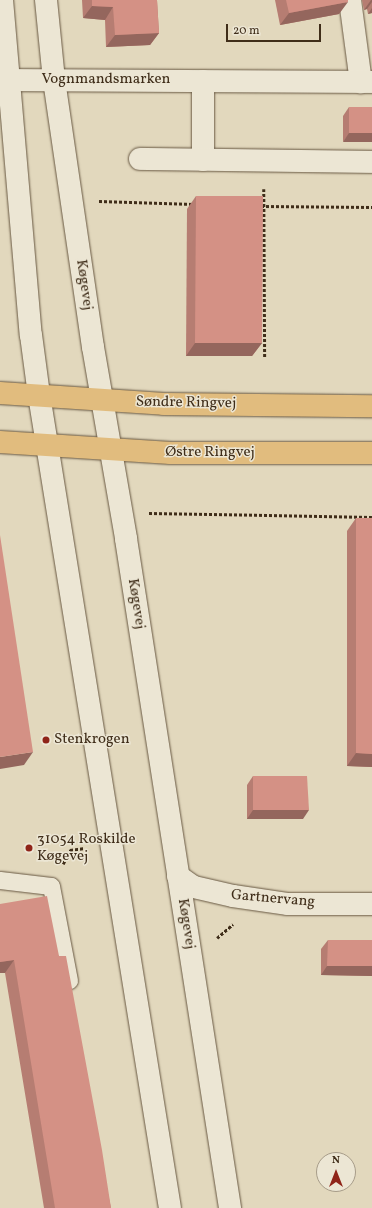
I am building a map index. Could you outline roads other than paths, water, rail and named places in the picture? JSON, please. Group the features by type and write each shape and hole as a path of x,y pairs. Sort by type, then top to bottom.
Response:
{"main road":[{"name":"Søndre Ringvej","path":"0,392 164,404 372,406"},
{"path":"0,442 48,446"},
{"name":"Østre Ringvej","path":"48,446 171,453 372,453"}],"street":[{"path":"2,0 31,335 39,395 170,1208"},
{"name":"Køgevej","path":"46,0 54,80 72,200 230,1208"},
{"path":"350,0 367,82"},
{"name":"Vognmandsmarken","path":"9,80 367,82"},
{"path":"203,81 203,160"},
{"path":"140,160 372,162"},
{"name":"Gartnervang","path":"178,876 194,887 211,892 288,904 372,904"}],"lane":[{"path":"0,880 51,886 72,996"}],"place":[{"name":"Stenkrogen","path":"46,740"},
{"name":"31054 Roskilde Køgevej","path":"29,848"}]}
